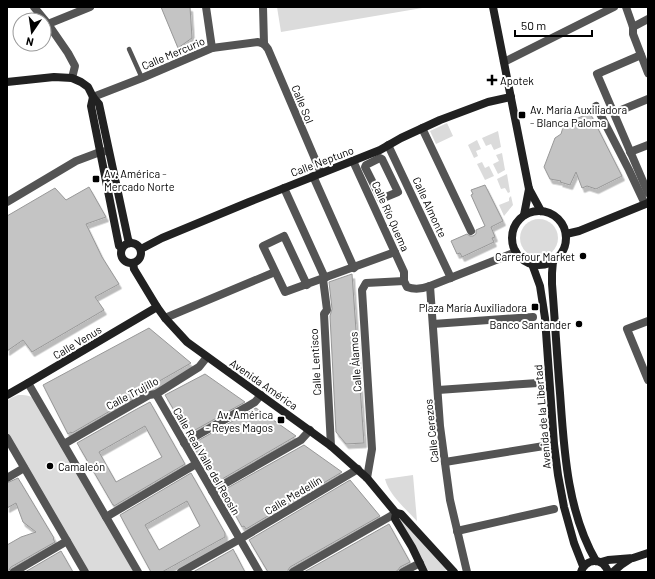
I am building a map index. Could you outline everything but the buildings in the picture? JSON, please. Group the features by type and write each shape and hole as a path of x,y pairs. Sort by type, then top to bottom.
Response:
{"street":[{"path":"52,22 90,7"},
{"path":"206,7 212,48"},
{"path":"263,7 264,44"},
{"path":"493,7 529,189 541,210"},
{"path":"504,62 614,7"},
{"path":"626,7 633,27 633,34 648,73"},
{"path":"633,27 648,19"},
{"path":"52,30 75,66 72,78"},
{"name":"Calle Mercurio","path":"93,97 212,48 258,42 264,44"},
{"name":"Calle Sol","path":"264,44 268,49 354,268"},
{"path":"641,55 597,74 648,193"},
{"path":"7,82 54,77 72,78 88,87 93,97 99,104 130,243"},
{"name":"Calle Neptuno","path":"141,249 162,238 380,150 401,138 440,120 488,102 511,96"},
{"path":"93,97 91,106 119,246 122,248 121,252 123,258 127,262 133,263 141,256 141,249 137,244 130,243 122,248"},
{"path":"614,114 648,99"},
{"path":"566,234 647,203 596,106"},
{"path":"422,128 471,231"},
{"path":"630,152 648,144"},
{"name":"Calle Almonte","path":"388,145 451,278"},
{"path":"7,202 76,161 109,150"},
{"path":"380,158 382,159 398,192 381,199 365,167 366,165 380,158"},
{"name":"Calle Río Quema","path":"353,161 404,272 404,281"},
{"name":"Calle Lentisco","path":"284,188 324,278 327,310 324,314 331,446"},
{"path":"524,215 529,189"},
{"path":"541,210 555,215 560,220 566,234 566,242 560,256 547,264 540,265 532,264 520,257 516,252 512,236 518,220 532,211 541,210"},
{"path":"307,285 284,236 263,246 285,292 307,285 354,268 395,252"},
{"path":"404,281 407,287 421,289 516,252"},
{"name":"Avenida de la Libertad","path":"553,261 552,284 564,445 568,472 575,506 585,540 598,562 604,565 608,572"},
{"name":"Avenida América","path":"133,263 134,269 157,307 187,342 310,430 358,469 396,513 401,514 454,572"},
{"name":"Avenida de la Libertad","path":"532,264 540,286 544,318 554,444 558,475 564,507 582,569"},
{"path":"165,318 275,272"},
{"name":"Calle Álamos","path":"367,478 372,448 362,290 366,283 404,281"},
{"name":"Calle Cerezos","path":"430,286 440,426 450,500 467,572"},
{"name":"Calle Venus","path":"8,391 28,383 157,307"},
{"path":"433,324 533,317"},
{"path":"648,320 627,329 648,380"},
{"name":"Calle Trujillo","path":"64,444 149,395 156,394 199,368 207,357"},
{"path":"28,383 138,572"},
{"path":"438,390 538,383"},
{"name":"Calle Real Valle del Reosin","path":"156,394 259,572"},
{"path":"184,443 256,402 261,395"},
{"path":"212,491 301,440 310,430"},
{"path":"7,438 85,572"},
{"path":"445,462 544,446"},
{"path":"106,518 196,464"},
{"path":"7,478 24,468"},
{"name":"Calle Medellín","path":"181,572 358,469"},
{"path":"457,531 554,509"},
{"path":"293,572 396,513"},
{"name":"Avenida América","path":"396,513 395,519 412,547 424,572"},
{"path":"14,572 67,541"},
{"path":"613,572 633,558 648,553"},
{"path":"582,569 587,563 592,561 598,562 633,558"},
{"path":"404,572 420,563"}],"lane":[{"path":"129,49 142,78"}],"shaded area":[{"path":"277,7 428,7 281,32"},
{"path":"447,123 453,136 436,144 430,131"},
{"path":"498,131 501,147 494,150 491,144 486,146 482,138"},
{"path":"477,140 481,149 476,151 478,156 474,158 468,145"},
{"path":"502,153 505,170 498,174 493,164 499,161 496,155"},
{"path":"482,162 485,168 489,166 494,176 485,180 477,164"},
{"path":"507,174 510,192 508,193 505,188 501,189 497,179"},
{"path":"511,196 513,205 504,216 499,205 509,201"},
{"path":"535,219 543,219 550,222 555,227 558,238 555,249 550,254 543,257 535,257 528,254 523,249 520,242 520,234 523,227 528,222"},
{"path":"18,395 35,399 134,572 88,572 7,432 7,401"},
{"path":"413,475 417,521 390,491 385,479"},
{"path":"399,517 448,569 443,572 429,572"}],"place":[{"name":"Apotek","path":"492,80"},
{"name":"Av. María Auxiliadora - Blanca Paloma","path":"522,115"},
{"name":"Av. América - Mercado Norte","path":"96,179"},
{"name":"Carrefour Market","path":"583,256"},
{"name":"Plaza María Auxiliadora","path":"535,307"},
{"name":"Banco Santander","path":"579,324"},
{"name":"Av. América - Reyes Magos","path":"281,420"},
{"name":"Camaleón","path":"50,466"}]}
